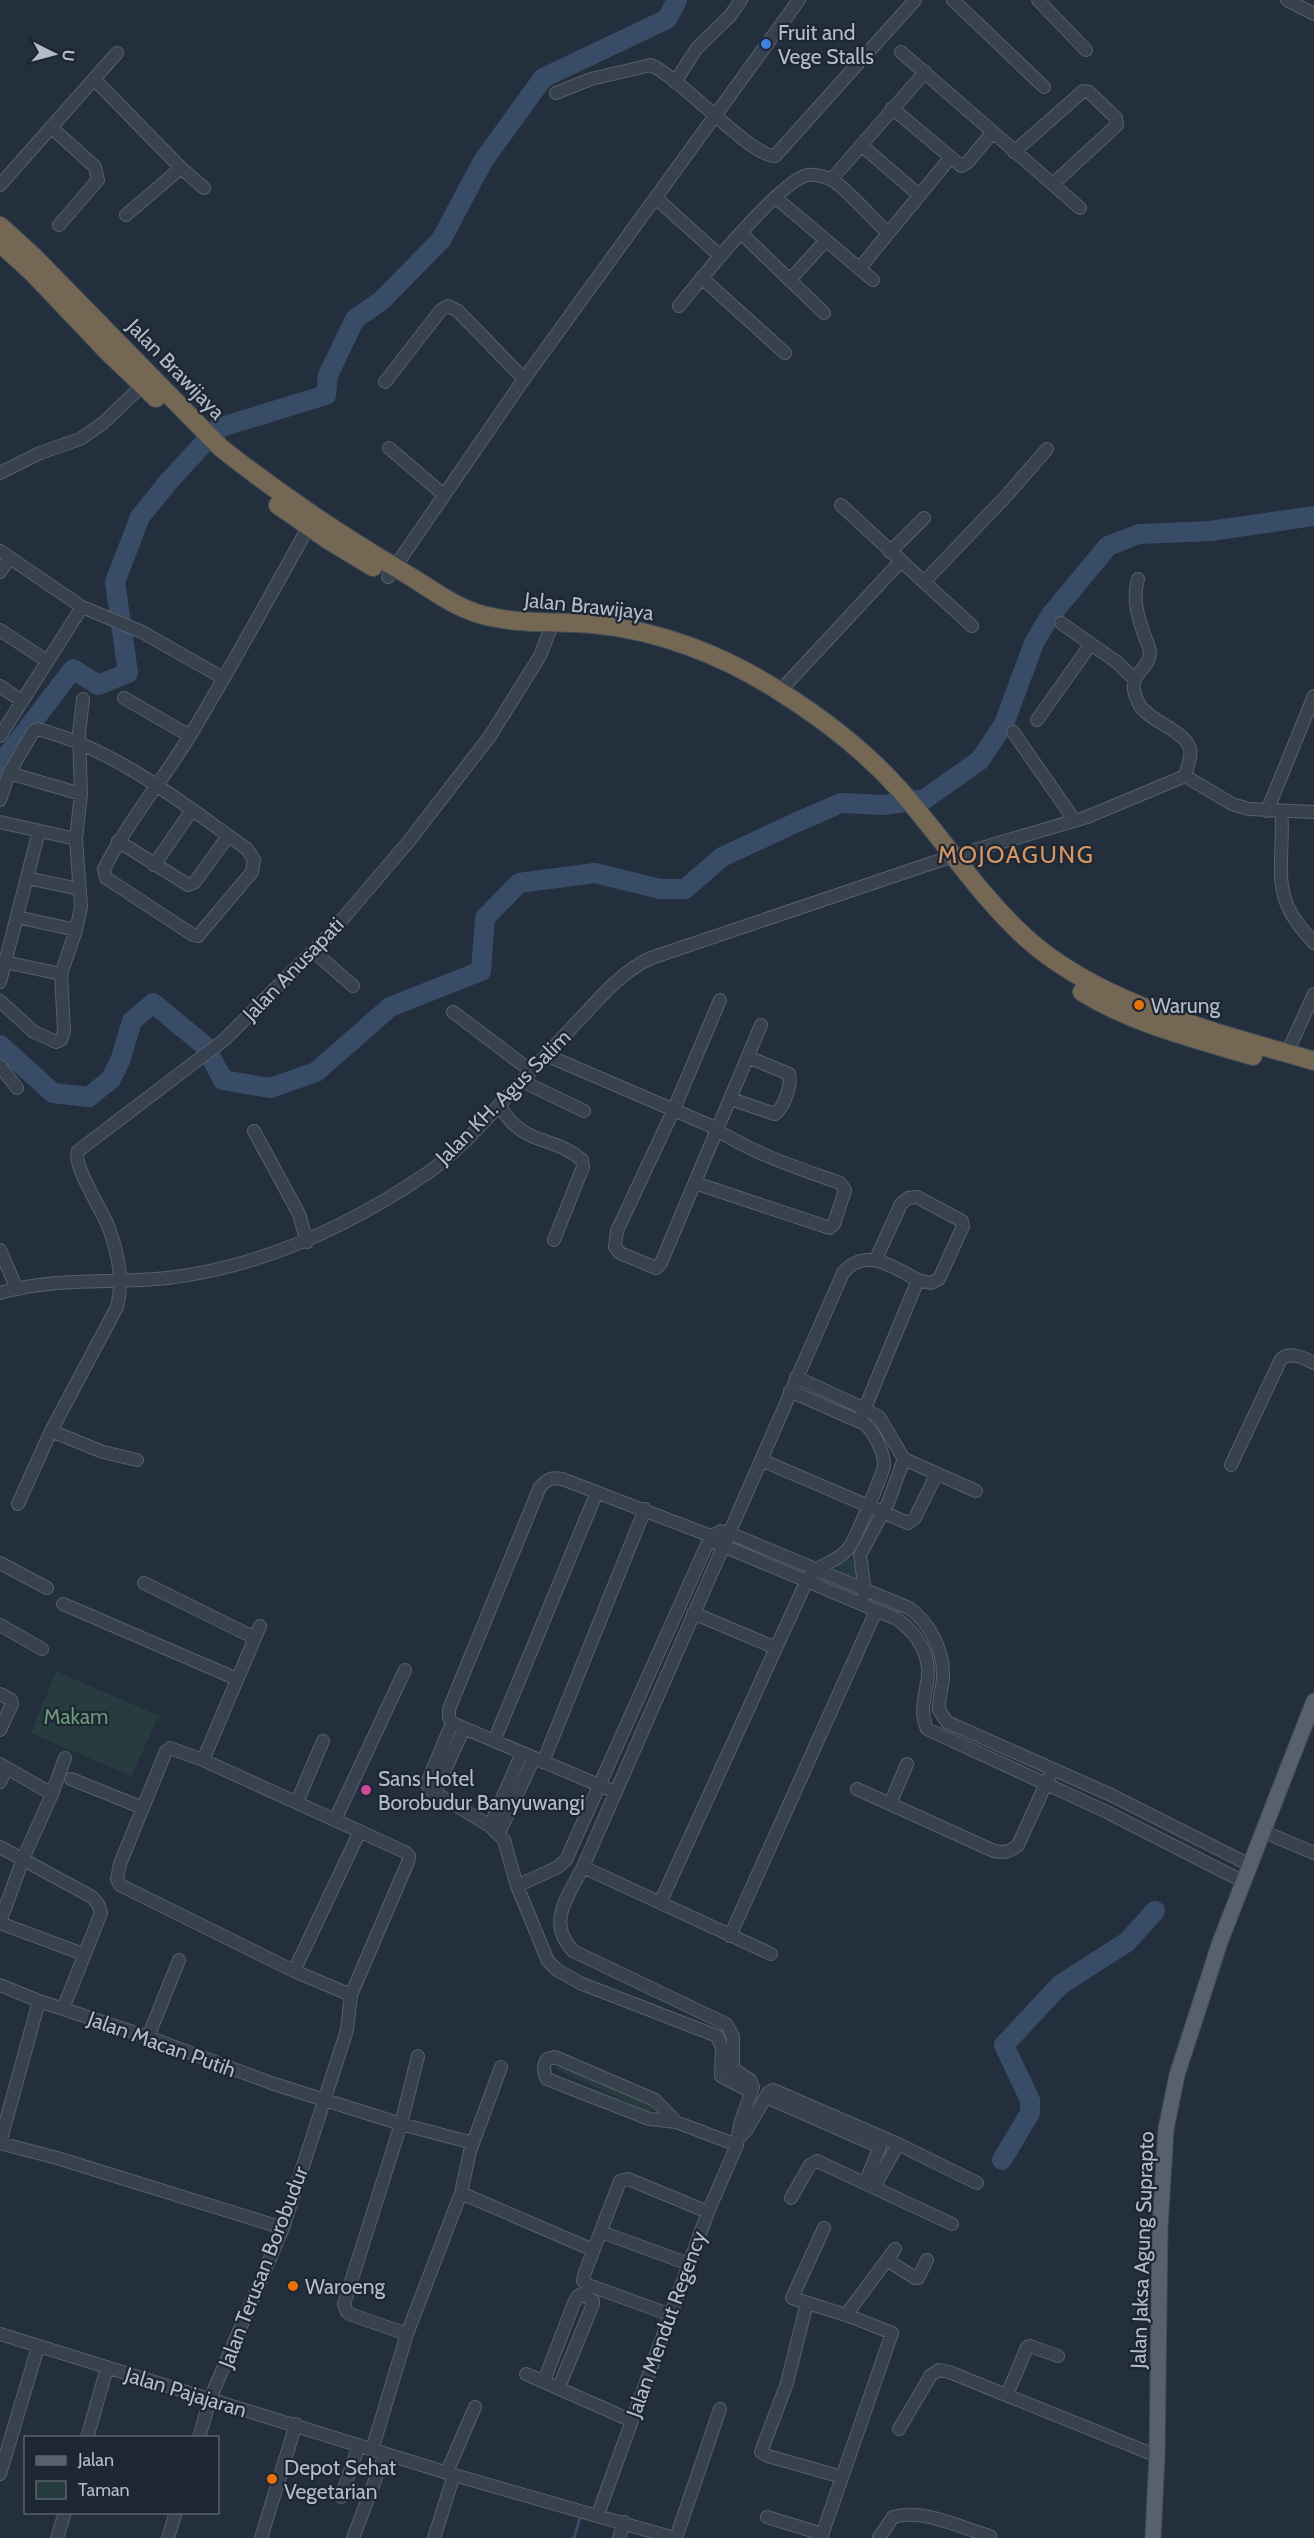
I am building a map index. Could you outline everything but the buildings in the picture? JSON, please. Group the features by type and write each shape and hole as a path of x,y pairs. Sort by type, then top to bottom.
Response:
{"highway":[{"name":"Jalan Brawijaya","path":"0,226 35,258 217,452 258,491 309,526 391,572 477,613 551,628 627,639 691,658 735,678 823,737 896,792"},
{"name":"Jalan Brawijaya","path":"0,243 33,273 143,385 191,424"},
{"name":"Jalan Brawijaya","path":"217,452 252,473 391,572"},
{"name":"Jalan Brawijaya","path":"551,628 595,625 644,632 669,639 730,663 780,691 861,752 918,820 984,913 1012,942 1036,962 1087,995 1164,1029 1314,1073"},
{"name":"Jalan Brawijaya","path":"947,859 1026,938 1074,974 1093,985 1171,1016 1314,1060"}],"main road":[{"name":"Jalan Jaksa Agung Suprapto","path":"1153,2538 1160,2227 1166,2129 1198,2003 1262,1831 1314,1701"}],"street":[{"path":"675,82 698,48 730,16 741,0"},
{"path":"391,572 524,379 657,199 799,0"},
{"path":"556,93 591,79 648,65 654,66 763,153 775,156 915,0"},
{"path":"953,0 1044,87"},
{"path":"1038,0 1086,50"},
{"path":"1287,0 1314,14"},
{"path":"901,52 1080,208"},
{"path":"0,185 117,53"},
{"path":"831,180 925,72"},
{"path":"94,79 181,168 204,188"},
{"path":"1014,152 1083,91 1089,92 1116,118 1117,125 1053,184"},
{"path":"892,108 958,165 964,166 992,132"},
{"path":"51,127 95,167 98,175 98,180 58,225"},
{"path":"861,145 919,195"},
{"path":"859,268 950,158"},
{"path":"126,215 181,168"},
{"path":"679,306 719,255 794,181 807,175 831,180 888,233"},
{"path":"776,198 873,280"},
{"path":"657,199 719,255"},
{"path":"741,233 824,313"},
{"path":"790,280 826,240"},
{"path":"702,278 785,353"},
{"path":"385,382 441,310 448,306 458,311 524,379"},
{"path":"0,473 40,453 80,439 102,424 143,385"},
{"path":"388,448 444,495"},
{"path":"924,582 1008,494 1047,449"},
{"path":"841,505 900,562 972,626"},
{"path":"890,552 924,518"},
{"path":"0,800 9,773 35,730 60,735 105,753 156,786 192,810 247,849 254,860 252,872 217,915 196,936 106,878 104,869 118,841 156,786 190,736 309,526"},
{"path":"0,572 5,555 82,607 142,632 223,678"},
{"path":"780,691 900,562"},
{"path":"1134,679 1148,660 1150,651 1134,596 1138,579"},
{"path":"0,736 82,607"},
{"path":"1061,623 1118,663 1134,679 1137,698 1144,712 1188,743 1190,753 1185,776 1232,804 1249,809 1314,812"},
{"name":"Jalan Anusapati","path":"121,1282 118,1258 109,1229 77,1164 76,1156 85,1144 194,1065 224,1040 313,951 409,841 490,736 540,656 551,628"},
{"path":"0,630 47,661"},
{"path":"1037,720 1091,644"},
{"path":"0,686 22,701"},
{"path":"1267,811 1314,696"},
{"path":"124,698 190,736"},
{"path":"0,1001 34,1032 46,1039 58,1042 64,1031 61,974 81,908 76,839 81,794 79,743 83,699"},
{"path":"1013,732 1076,821"},
{"path":"9,773 81,794"},
{"name":"Jalan KH. Agus Salim","path":"0,1293 40,1283 121,1282 214,1270 249,1262 307,1242 430,1171 470,1137 607,990 644,961 947,859 1076,821 1185,776"},
{"path":"154,865 192,810"},
{"path":"1281,812 1282,885 1286,903 1298,925 1314,944"},
{"path":"0,822 76,839"},
{"path":"0,982 39,831"},
{"path":"118,841 185,885 191,885 228,836"},
{"path":"27,878 79,889"},
{"path":"17,917 76,930"},
{"path":"313,951 353,986"},
{"path":"5,962 61,974"},
{"path":"1287,1053 1314,994"},
{"path":"720,1000 674,1109 617,1231 614,1243 616,1250 656,1268 658,1266 696,1183 761,1025"},
{"path":"453,1012 531,1071"},
{"path":"546,1055 674,1109 761,1154 843,1186 845,1190 834,1224 830,1228 696,1183"},
{"path":"731,1099 775,1114 783,1101 790,1082 789,1074 748,1057"},
{"path":"0,1066 17,1088"},
{"path":"522,1081 584,1111"},
{"path":"499,1106 508,1120 520,1131 574,1154 582,1160 583,1167 554,1240"},
{"path":"254,1131 299,1214 307,1242"},
{"path":"739,2141 740,2124 752,2083 733,2069 733,2036 726,2024 573,1951 565,1942 559,1926 561,1910 583,1867 843,1273 855,1262 876,1258 918,1280 931,1283 939,1279 963,1226 957,1216 917,1197 908,1198 901,1204 876,1258"},
{"path":"0,1251 17,1289"},
{"path":"862,1414 918,1280"},
{"path":"18,1504 51,1431 117,1307 121,1282"},
{"path":"1231,1465 1281,1359 1286,1355 1293,1355 1314,1363"},
{"path":"660,1903 807,1580 814,1569 848,1550 884,1464 872,1431 862,1414 796,1377"},
{"path":"790,1391 862,1414 879,1417 904,1460 976,1491"},
{"path":"51,1431 103,1452 137,1460"},
{"path":"760,1460 911,1523 938,1473"},
{"path":"860,1603 865,1590 860,1555 883,1513 904,1460"},
{"path":"615,1792 458,1726 448,1717 449,1709 540,1487 552,1478 562,1479 645,1509 710,1538 726,1539 814,1569 909,1608 918,1615 929,1630 941,1660 944,1673 939,1710 947,1722 1111,1795 1250,1865"},
{"path":"494,1741 597,1492"},
{"path":"495,1829 539,1760 645,1509"},
{"path":"517,1886 558,1867 566,1860 710,1538"},
{"path":"726,1539 807,1580 897,1618 908,1626 926,1656 927,1681 922,1712 927,1729 1046,1783 1244,1882"},
{"path":"848,1550 860,1555"},
{"path":"0,1563 47,1588"},
{"path":"144,1584 258,1632 202,1760"},
{"path":"63,1604 237,1679"},
{"path":"730,1936 876,1611"},
{"path":"693,1613 776,1648"},
{"path":"0,1625 42,1648"},
{"path":"335,1820 405,1670"},
{"path":"0,1694 11,1700 12,1704 0,1730"},
{"path":"458,1726 434,1794 495,1829 504,1840 517,1886 548,1961 556,1970 579,1983 717,2036 722,2048 722,2076 751,2092"},
{"path":"297,1802 323,1741"},
{"path":"294,1971 360,1831 202,1760 170,1748 166,1751 117,1873 120,1885 294,1971 351,1995"},
{"path":"495,1829 522,1753"},
{"path":"65,1758 52,1794 23,1858 0,1923 83,1954"},
{"path":"890,1804 907,1764"},
{"path":"0,1782 3,1766 52,1794"},
{"path":"857,1790 994,1851 1011,1851 1018,1845 1053,1769"},
{"path":"71,1779 143,1808"},
{"name":"Jalan Terusan Borobudur","path":"199,2436 210,2399 283,2228 347,2031 351,1995 408,1862 409,1856 405,1852 360,1831"},
{"path":"1174,1846 1182,1831"},
{"path":"1262,1831 1314,1853"},
{"path":"0,1847 92,1897 98,1904 100,1913 63,2009"},
{"path":"583,1867 771,1954"},
{"path":"148,2037 179,1960"},
{"path":"595,1989 605,1968"},
{"name":"Jalan Macan Putih","path":"0,1985 39,2001 148,2037 271,2084 401,2124 474,2138"},
{"path":"39,2001 0,2143 57,2158 283,2228"},
{"path":"407,2334 352,2315 347,2312 344,2304 401,2124 418,2056"},
{"path":"676,2122 655,2100 555,2057 547,2059 544,2064 543,2072 547,2079 650,2119 676,2122 739,2141"},
{"path":"372,2450 407,2334 461,2193 474,2138 501,2067"},
{"path":"739,2141 766,2097 773,2090 895,2149 977,2183"},
{"path":"766,2097 880,2148 895,2149"},
{"name":"Jalan Mendut Regency","path":"598,2514 630,2420 708,2212 739,2141"},
{"path":"869,2185 880,2148"},
{"path":"869,2185 895,2149"},
{"path":"791,2199 810,2165 817,2161 952,2224"},
{"path":"671,2315 585,2283 584,2275 623,2180 628,2179 708,2212"},
{"path":"461,2193 593,2250"},
{"path":"767,2517 822,2536 892,2333 792,2297 824,2228"},
{"path":"601,2232 689,2264"},
{"path":"846,2315 895,2249"},
{"path":"886,2260 915,2278 918,2278 927,2260"},
{"path":"544,2381 574,2303 582,2294 592,2301 592,2310 559,2387"},
{"path":"807,2303 787,2383 761,2452 842,2477"},
{"name":"Jalan Pajajaran","path":"0,2334 296,2424 385,2454 675,2538 720,2409"},
{"path":"0,2474 38,2347"},
{"path":"1007,2395 1027,2347 1058,2356"},
{"path":"88,2436 107,2368"},
{"path":"899,2429 931,2375 939,2370 1007,2395 1156,2456"},
{"path":"526,2374 630,2420"},
{"path":"434,2538 451,2473 475,2407"},
{"path":"261,2538 296,2424"},
{"path":"341,2497 359,2445"},
{"path":"353,2538 385,2454"},
{"path":"57,2538 64,2514"},
{"path":"168,2538 175,2514"},
{"path":"879,2538 893,2517 904,2514 925,2517 990,2536"},
{"path":"619,2538 624,2522"}],"green space":[{"path":"852,1558 860,1580 830,1566"},
{"name":"Makam","path":"56,1671 159,1716 131,1776 31,1733"},
{"path":"560,2060 655,2104 651,2113 556,2069"}],"waterway":[{"path":"0,783 9,753 73,669 98,685 128,673 115,582 140,517 169,481 218,428 326,395 328,375 355,319 381,301 441,240 483,161 543,78 667,19 677,0"},
{"path":"0,1045 53,1093 89,1097 111,1079 120,1061 132,1021 153,1003 205,1046 223,1080 270,1088 316,1072 390,1007 481,971 485,918 519,883 595,873 660,889 685,889 722,857 841,803 884,805 925,799 980,760 1004,724 1034,643 1050,616 1108,546 1139,534 1210,531 1314,516"},
{"path":"1002,2160 1030,2113 1030,2100 1004,2045 1060,1985 1127,1942 1155,1911"},
{"path":"574,2538 580,2518"}],"place":[{"name":"Fruit and Vege Stalls","path":"766,44"},
{"name":"Warung","path":"1139,1005"},
{"name":"Sans Hotel Borobudur Banyuwangi","path":"366,1790"},
{"name":"Waroeng","path":"293,2286"},
{"name":"Depot Sehat Vegetarian","path":"272,2479"}],"district":[{"name":"MOJOAGUNG","path":"1016,854"}]}
